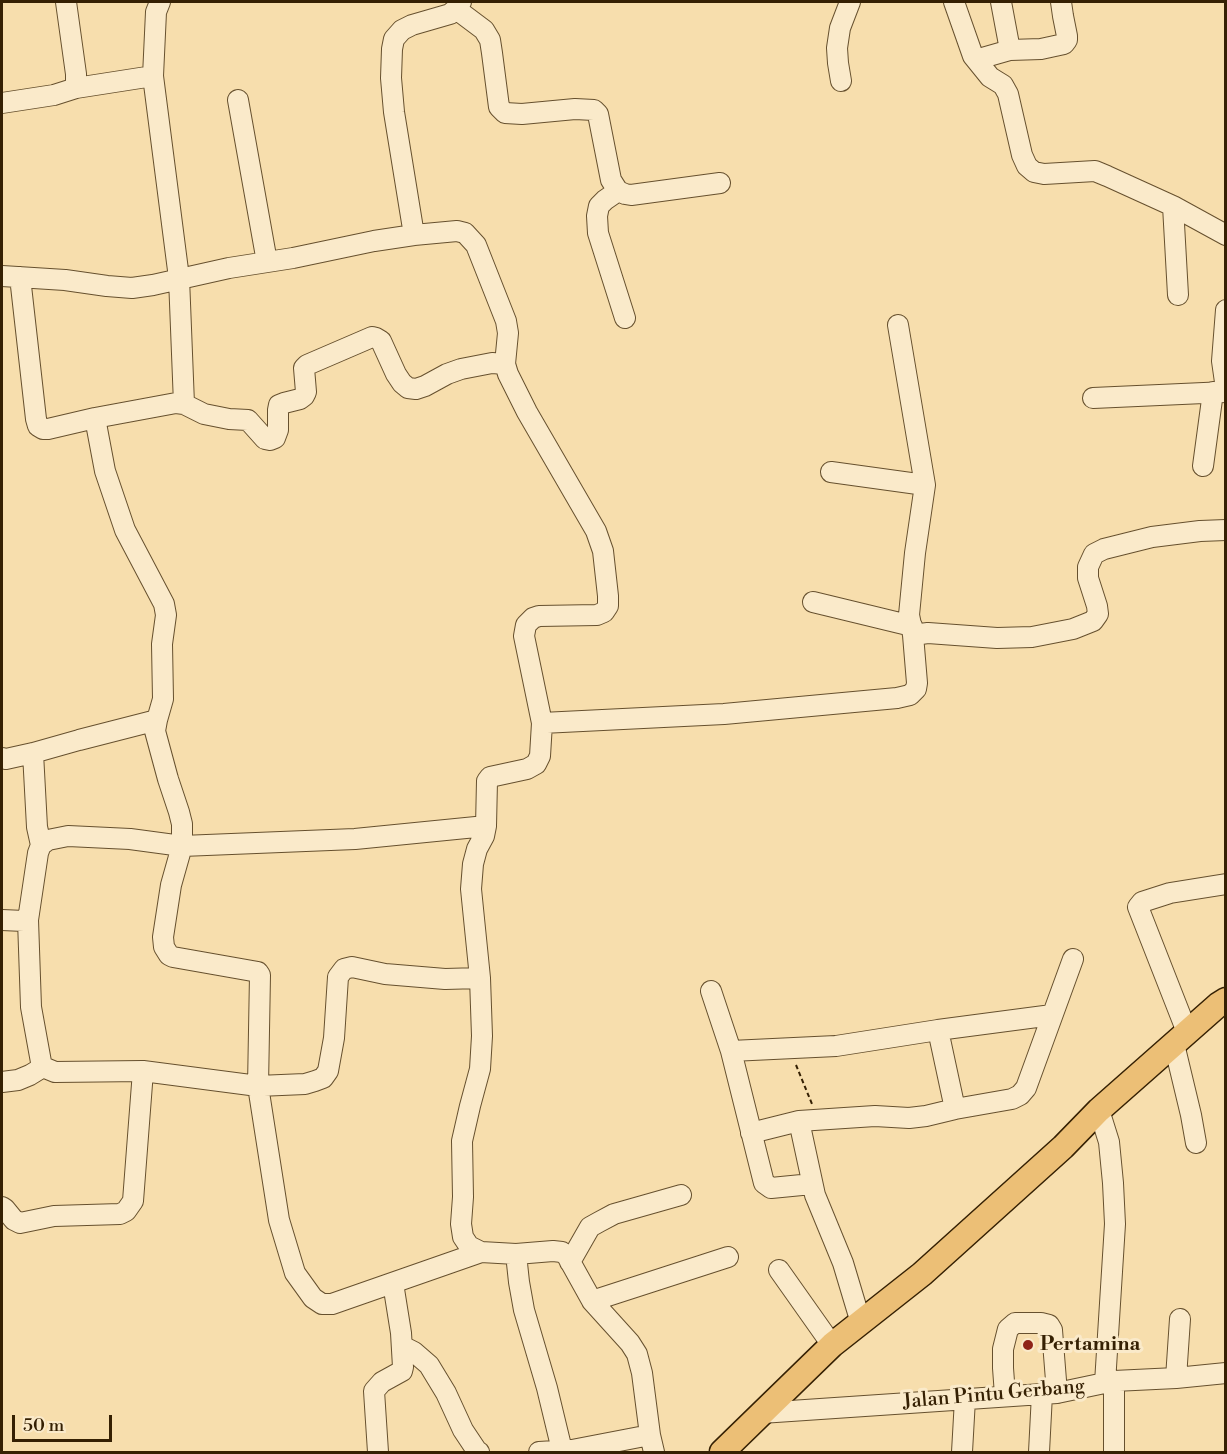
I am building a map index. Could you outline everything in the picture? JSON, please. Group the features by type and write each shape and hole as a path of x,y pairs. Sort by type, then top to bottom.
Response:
{"main road":[{"path":"722,1452 832,1345 922,1274 1063,1148 1099,1110 1226,1000"}],"street":[{"path":"66,2 76,88"},
{"path":"160,2 156,12 153,76 179,278 184,404"},
{"path":"842,81 837,48 840,28 850,2"},
{"path":"954,2 973,56 990,77 1003,85 1008,94 1022,155 1027,166 1034,172 1044,174 1095,171 1224,229"},
{"path":"1001,2 1010,50"},
{"path":"976,59 1010,50 1041,50 1064,44 1067,36 1061,2"},
{"path":"414,235 394,112 391,78 392,49 394,39 402,30 450,14 459,5 484,30 490,40 499,108 505,113 594,110 598,114 611,180 618,190 625,194 720,183"},
{"path":"2,103 153,76"},
{"path":"238,100 267,262"},
{"path":"618,190 599,206 597,216 598,233 625,318"},
{"path":"1173,206 1178,295"},
{"path":"481,1252 469,1246 463,1237 461,1224 462,1141 480,1069 482,1036 480,978 471,889 473,864 486,826 487,781 490,777 527,769 536,764 540,756 542,723 524,636 526,625 539,616 597,615 604,612 608,606 608,596 603,551 596,531 508,375 505,364 507,321 476,245 465,234 457,231 414,235 132,288 11,276 36,418 38,426 43,429 176,403 184,404 204,414 248,420 265,439 270,440 275,438 278,430 279,405 300,399 306,393 304,368 307,364 368,338 376,338 381,342 396,374 408,388 416,389 425,386 461,369 492,363 505,364"},
{"path":"1203,466 1222,391 1226,310"},
{"path":"542,723 724,714 910,695 917,683 909,615 925,485 898,325"},
{"path":"1093,398 1222,391"},
{"path":"95,418 105,471 125,530 164,604 166,615 162,644 163,699 155,731 180,818 182,846 171,885 164,947 173,957 258,972 260,975 258,1086 279,1220 295,1273 313,1298 322,1304 332,1304 481,1252 516,1254 562,1252 592,1301 637,1354 642,1373 652,1444 539,1452"},
{"path":"831,472 925,485"},
{"path":"813,602 928,633 996,639 1032,637 1073,629 1093,621 1098,614 1088,578 1088,567 1094,554 1104,549 1152,537 1226,530"},
{"path":"2,758 33,753 157,720"},
{"path":"33,753 37,826 41,845 28,920 31,1007 40,1062 43,1067 55,1072 143,1071 258,1086 315,1082 328,1071 334,1038 338,977 344,969 352,967 385,974 433,978 480,978"},
{"path":"41,845 48,840 68,836 130,839 182,846 355,839 486,826"},
{"path":"1196,1143 1180,1038 1138,904 1170,893 1226,884"},
{"path":"2,920 28,920"},
{"path":"751,1133 808,1121 875,1116 909,1118 926,1116 1012,1099 1020,1095 1026,1089 1073,959"},
{"path":"711,991 731,1051 764,1183 771,1188 812,1184"},
{"path":"731,1051 855,1044 1052,1015"},
{"path":"938,1030 955,1109"},
{"path":"2,1082 18,1080 43,1067"},
{"path":"2,1207 20,1223 54,1216 124,1213 133,1201 143,1071"},
{"path":"1099,1110 1109,1142 1115,1224 1110,1382 1114,1452"},
{"path":"808,1121 812,1184 821,1212 843,1263 861,1323"},
{"path":"570,1262 590,1227 614,1214 681,1195"},
{"path":"516,1254 524,1310 561,1446 566,1450"},
{"path":"592,1301 728,1257"},
{"path":"779,1270 832,1345"},
{"path":"378,1452 374,1391 382,1382 402,1371 401,1333 393,1283"},
{"path":"1176,1378 1180,1320"},
{"path":"1005,1395 1003,1349 1008,1329 1015,1323 1049,1325 1052,1330 1049,1393 1039,1452"},
{"path":"402,1346 414,1352 429,1365 463,1430 479,1452"},
{"name":"Jalan Pintu Gerbang","path":"761,1413 1049,1393 1110,1382 1226,1373"},
{"path":"962,1452 965,1400"}],"path":[{"path":"789,1048 808,1121"}],"place":[{"name":"Pertamina","path":"1028,1345"}]}
